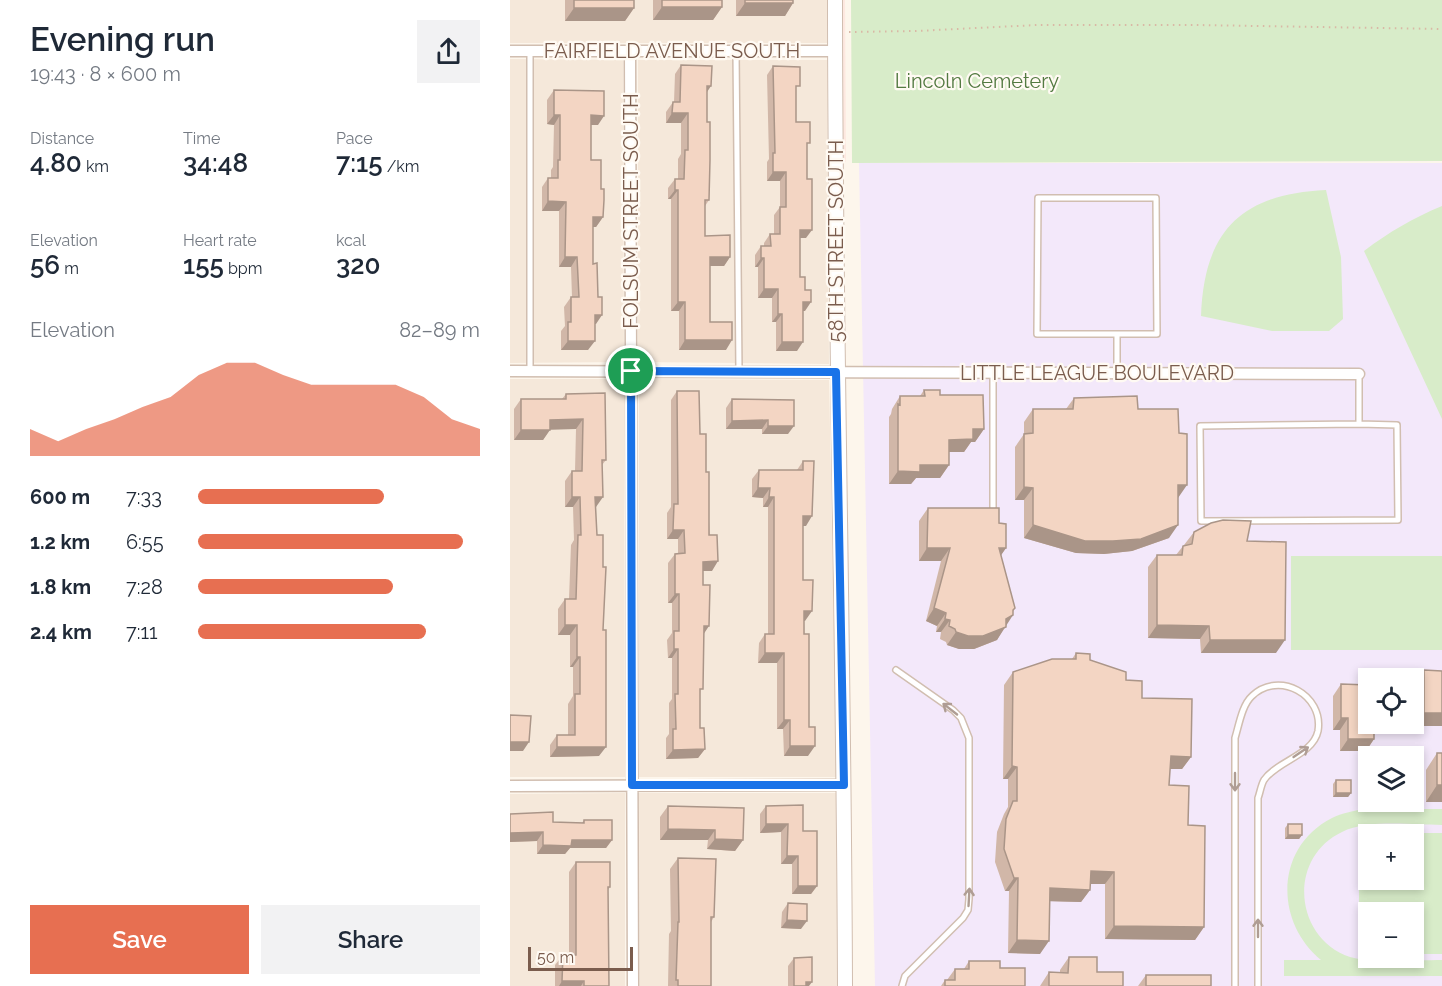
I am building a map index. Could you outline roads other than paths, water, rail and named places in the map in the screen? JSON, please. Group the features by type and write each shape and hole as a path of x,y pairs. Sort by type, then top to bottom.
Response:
{"street":[{"name":"58TH STREET SOUTH","path":"835,0 836,372 844,785 845,986"},
{"name":"FAIRFIELD AVENUE SOUTH","path":"510,51 835,51"},
{"name":"FOLSUM STREET SOUTH","path":"630,52 633,986"},
{"name":"LITTLE LEAGUE BOULEVARD","path":"510,371 1359,374"},
{"path":"510,786 844,785"}],"lane":[{"path":"530,51 530,371"},
{"path":"736,52 739,371"},
{"path":"1038,198 1156,198 1157,334 1117,334 1037,334 1038,198"},
{"path":"1117,334 1117,373"},
{"path":"993,372 993,507"},
{"path":"1359,374 1359,424"},
{"path":"1359,424 1397,425 1398,520 1201,521 1200,426 1359,424"},
{"path":"896,670 953,710 967,728 969,738 968,910 963,918 905,976 902,986"},
{"path":"1234,986 1234,738 1251,696 1265,688 1293,687 1304,693 1314,705 1318,732 1312,744 1278,767 1264,781 1258,798 1258,986"}],"park label":[{"name":"Lincoln Cemetery","path":"977,81"}]}
